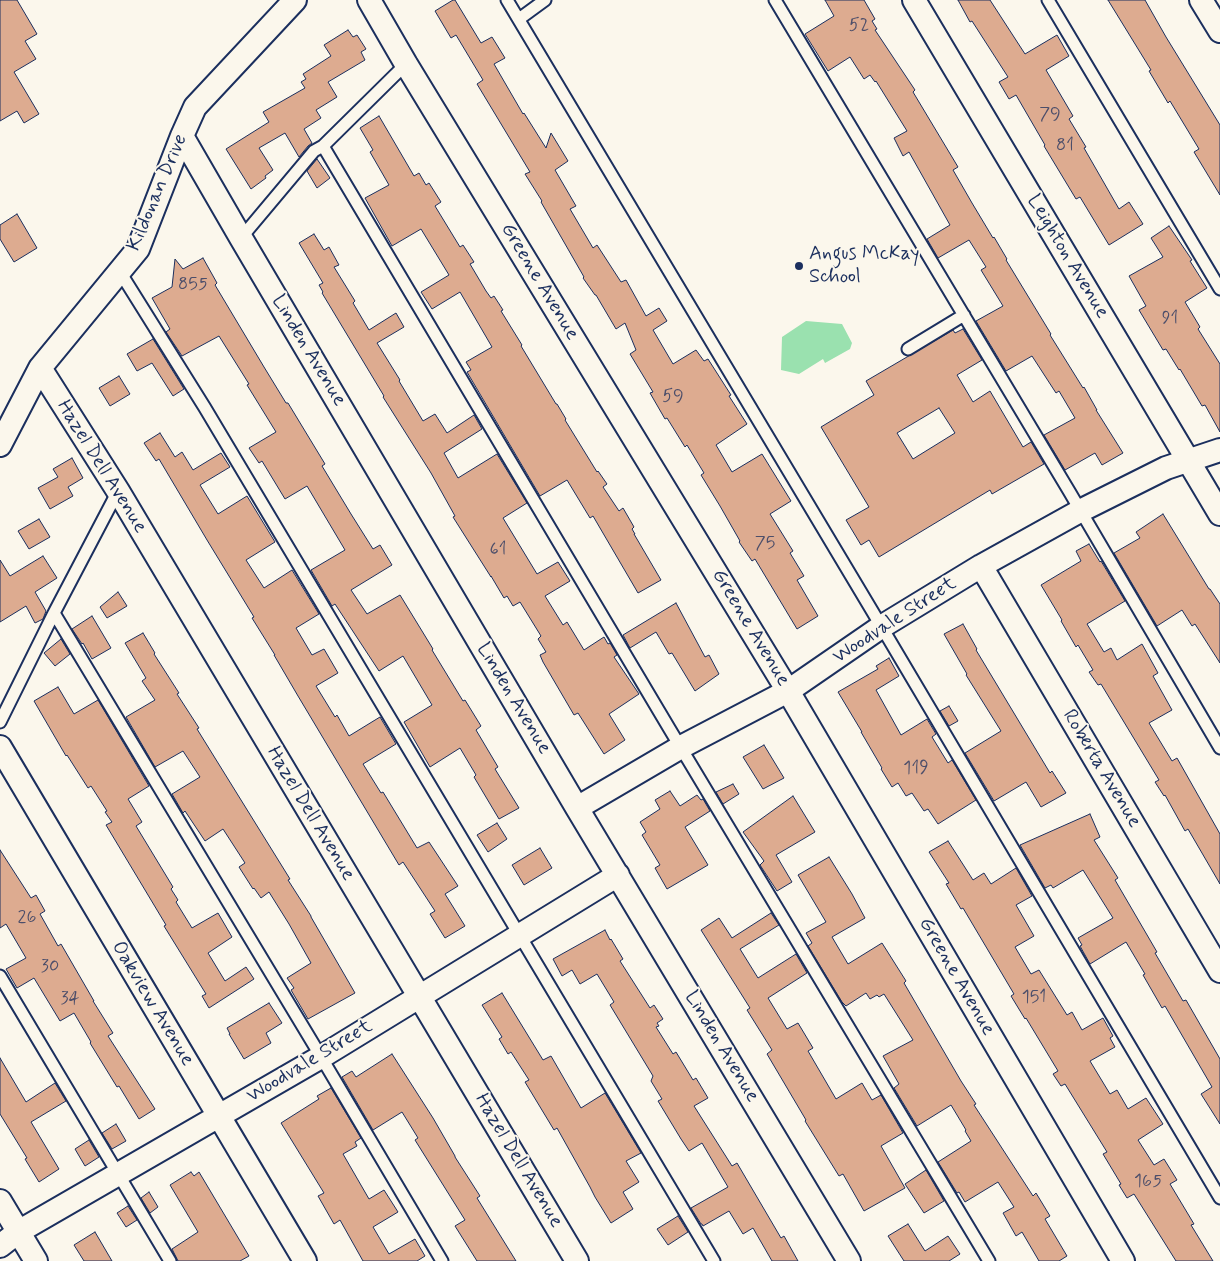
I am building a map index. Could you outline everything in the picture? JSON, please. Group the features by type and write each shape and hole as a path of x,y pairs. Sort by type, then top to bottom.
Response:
{"street":[{"name":"Kildonan Drive","path":"0,445 40,368 138,249 195,107 295,0"},
{"name":"Greene Avenue","path":"369,0 406,64 788,691 1123,1261"},
{"name":"Leighton Avenue","path":"914,0 1220,514"},
{"path":"1201,0 1220,31"},
{"name":"Linden Avenue","path":"182,136 577,808 849,1261"},
{"name":"Hazel Dell Avenue","path":"40,368 118,491 577,1261"},
{"name":"Woodvale Street","path":"577,808 681,747 788,691 881,627 981,566 1080,511 1166,468 1220,450"},
{"name":"Roberta Avenue","path":"981,566 1220,971"},
{"name":"Oakview Avenue","path":"0,747 305,1261"},
{"name":"Woodvale Street","path":"0,1246 18,1232 321,1057 618,875"},
{"path":"0,1201 36,1261"}],"lane":[{"path":"507,0 1220,1198"},
{"path":"519,19 545,0"},
{"path":"774,0 964,315 1220,748"},
{"path":"1048,0 1220,290"},
{"path":"241,238 314,151 323,146 406,64"},
{"path":"323,146 989,1261"},
{"path":"120,272 206,408 714,1261"},
{"path":"908,349 964,315"},
{"path":"0,722 118,491"},
{"path":"54,613 442,1261"},
{"path":"0,976 170,1261"}],"green space":[{"path":"806,321 842,324 852,343 850,349 825,363 823,359 799,374 781,370 782,337"}],"building":[{"path":"0,0 17,0 37,34 25,41 36,59 14,72 39,114 24,123 17,111 0,121"},
{"path":"455,0 481,43 492,37 505,58 494,64 523,114 546,148 551,133 568,161 555,170 576,206 570,209 593,248 597,245 621,282 626,280 646,316 659,308 667,321 653,330 673,364 696,350 704,361 708,359 731,395 729,396 747,424 716,445 732,472 762,454 791,501 770,514 793,551 790,553 804,576 797,580 818,616 797,629 755,559 752,561 739,542 701,475 704,473 687,445 685,447 667,418 665,419 650,393 653,392 630,354 636,350 625,323 616,329 596,295 583,278 542,201 525,174 530,172 477,84 483,80 456,35 451,38 435,11"},
{"path":"825,0 864,0 875,19 872,21 877,29 875,30 915,90 913,92 958,167 953,170 1050,335 1084,387 1123,453 1102,465 1095,453 1065,470 1044,435 1075,418 1059,391 1056,393 1032,356 1006,371 976,321 1003,306 981,270 986,267 969,240 938,258 927,239 950,225 909,152 903,156 894,138 907,131 876,81 870,75 864,79 850,57 828,71 805,34 834,16"},
{"path":"958,0 990,0 1025,54 1057,35 1069,56 1046,70 1073,116 1069,119 1086,147 1084,148 1119,209 1129,202 1143,224 1109,245 1080,197 1076,199 1016,95 1009,99 999,82 1008,77 972,21 970,22"},
{"path":"1108,0 1145,0 1220,125 1220,195 1194,152 1199,149 1170,101 1168,103 1149,71 1151,70"},
{"path":"348,30 353,37 357,35 366,49 361,52 365,60 328,82 337,97 316,110 321,118 304,129 312,143 299,157 285,133 259,148 273,170 251,189 226,149 269,122 263,112 305,88 301,82 306,79 303,74 331,56 324,45"},
{"path":"379,116 414,176 419,173 426,185 429,183 441,202 435,206 460,247 463,245 474,262 470,264 486,291 491,298 494,296 503,310 501,311 565,420 597,472 607,484 603,487 619,511 623,508 634,527 632,529 634,534 661,580 638,593 593,516 590,518 567,480 540,496 467,372 471,370 466,362 492,347 460,292 432,309 421,292 449,275 421,229 392,246 365,198 389,185 370,152 373,150 360,128"},
{"path":"317,159 330,178 317,188 307,171"},
{"path":"17,214 37,248 14,262 0,239 0,225"},
{"path":"1169,226 1192,260 1190,261 1207,288 1185,302 1200,327 1198,329 1220,364 1220,432 1205,405 1202,406 1166,349 1163,350 1139,310 1146,306 1129,276 1163,257 1151,238"},
{"path":"314,234 324,250 329,247 339,265 334,267 355,301 353,303 369,330 396,313 404,327 377,343 423,421 435,414 447,433 474,415 482,429 444,453 458,478 497,454 527,503 503,518 537,574 558,562 570,581 545,596 563,625 567,622 584,650 604,637 608,644 610,643 617,655 614,657 639,694 609,714 625,740 604,754 578,713 574,715 543,662 540,655 546,652 538,639 541,636 520,602 513,606 507,596 504,598 453,517 455,516 431,473 383,397 322,293 319,285 323,283 299,243"},
{"path":"203,258 217,283 215,285 325,464 322,466 351,514 373,549 380,545 392,565 351,590 367,614 400,595 463,701 465,700 481,726 476,730 498,767 495,769 519,808 499,819 474,777 476,775 460,748 430,767 404,722 432,705 403,656 379,671 335,604 332,606 311,570 345,550 307,486 285,499 262,461 259,463 249,448 276,432 247,385 249,384 219,336 182,356 166,332 170,329 152,298 172,287 175,259 183,269"},
{"path":"963,329 982,360 957,375 973,402 990,391 1023,447 1031,442 1044,464 992,494 990,490 879,557 869,540 861,545 846,520 869,507 821,427 874,395 866,381 953,330 955,333","holes":["939,408 955,433 913,459 897,433"]},
{"path":"153,339 184,389 173,396 152,363 137,371 127,354"},
{"path":"119,376 130,394 110,406 99,388"},
{"path":"160,433 175,457 182,452 193,470 221,453 230,467 200,485 218,514 247,496 275,542 246,560 264,588 292,570 319,614 296,628 312,655 324,649 338,673 316,686 335,717 337,715 349,736 380,717 396,744 363,764 381,793 383,792 417,848 429,842 458,886 445,894 465,926 445,938 430,914 435,911 403,862 399,865 159,459 156,461 144,443"},
{"path":"72,458 83,478 68,487 73,496 50,509 38,488 58,477 53,469"},
{"path":"1163,514 1220,604 1220,663 1195,624 1192,626 1182,610 1157,626 1114,553 1140,538 1136,532"},
{"path":"39,519 50,537 29,549 18,531"},
{"path":"1089,544 1125,601 1087,624 1104,652 1111,648 1117,660 1142,644 1158,673 1153,676 1172,710 1149,723 1172,761 1177,758 1220,834 1220,884 1188,829 1185,831 1165,795 1155,782 1159,780 1101,684 1098,685 1089,672 1093,670 1078,645 1076,647 1041,585 1081,561 1076,551"},
{"path":"43,556 57,578 35,592 46,611 43,619 35,623 26,606 0,622 0,560 10,576"},
{"path":"118,592 127,606 107,618 100,607"},
{"path":"676,603 705,657 709,655 719,674 695,691 672,653 669,654 656,632 630,648 623,635"},
{"path":"92,616 111,648 92,659 72,629"},
{"path":"963,624 976,650 1050,773 1052,771 1066,793 1041,807 1026,782 994,801 965,753 1001,731 966,675 944,634"},
{"path":"143,633 179,693 177,694 199,728 197,729 290,879 288,880 355,993 308,1019 291,990 294,988 287,978 311,963 289,924 269,892 261,898 253,889 239,867 245,863 223,829 205,841 185,811 183,813 172,794 200,777 183,751 155,767 126,717 155,700 142,681 146,678 125,643"},
{"path":"61,639 70,654 55,666 44,653"},
{"path":"889,658 899,676 876,690 901,735 927,719 936,734 932,737 948,763 952,760 976,800 938,824 928,809 924,811 912,793 906,796 898,783 892,787 838,692 878,669 876,666"},
{"path":"58,687 74,714 98,700 149,786 128,799 142,822 136,826 173,887 171,889 178,900 176,902 192,928 218,913 232,937 208,953 225,981 246,967 254,979 209,1008 202,996 206,994 164,926 166,925 106,825 112,822 105,812 107,811 91,786 88,788 66,756 34,701"},
{"path":"949,706 958,721 949,726 940,711"},
{"path":"764,745 784,778 763,789 743,757"},
{"path":"733,784 739,794 723,804 716,792"},
{"path":"670,791 680,806 697,795 701,800 703,799 710,811 685,827 708,865 667,889 655,868 660,865 642,835 646,832 640,822 660,809 655,800"},
{"path":"793,796 815,832 776,855 792,882 777,891 760,865 764,861 743,832"},
{"path":"1090,814 1100,837 1094,840 1118,878 1115,880 1183,1001 1186,1000 1220,1059 1220,1124 1201,1094 1212,1087 1165,1006 1162,1008 1126,942 1090,964 1080,946 1082,945 1078,938 1113,918 1083,870 1053,888 1051,885 1045,888 1020,845"},
{"path":"497,823 507,839 488,852 477,835"},
{"path":"948,841 973,880 984,873 991,884 1016,868 1032,896 1016,905 1034,936 1015,947 1031,974 1039,970 1067,1015 1072,1012 1082,1030 1103,1018 1113,1036 1110,1038 1115,1047 1090,1061 1110,1094 1117,1090 1128,1109 1146,1098 1163,1124 1138,1140 1154,1165 1164,1159 1177,1180 1170,1184 1194,1224 1191,1225 1213,1261 1176,1261 1134,1194 1127,1198 1103,1154 1107,1152 1065,1084 1061,1086 1053,1074 1058,1071 1011,996 1014,994 963,908 961,909 946,884 949,883 929,852"},
{"path":"540,848 552,868 524,885 512,865"},
{"path":"0,850 31,898 36,895 45,911 40,914 58,946 61,944 113,1033 108,1036 155,1109 139,1119 90,1043 74,1013 60,1021 34,978 17,988 6,969 26,958 6,924 0,928"},
{"path":"829,857 865,918 832,937 848,964 882,943 906,981 904,983 976,1104 974,1105 1033,1196 1036,1193 1050,1216 1045,1219 1067,1256 1059,1261 1039,1261 1022,1232 1016,1236 1003,1213 1014,1207 998,1182 965,1202 959,1192 957,1193 938,1162 971,1141 966,1130 951,1105 917,1126 894,1088 899,1084 883,1056 913,1040 884,994 870,999 866,993 846,1006 808,946 812,943 806,933 826,922 798,875"},
{"path":"771,913 779,925 740,949 758,978 796,954 807,973 768,998 787,1029 798,1023 813,1048 808,1051 836,1099 862,1083 872,1100 881,1095 903,1133 881,1146 905,1188 864,1211 843,1174 839,1176 805,1121 767,1054 772,1050 747,1010 750,1008 701,930 719,918 732,938"},
{"path":"605,930 623,959 620,961 650,1008 654,1005 663,1019 657,1023 659,1026 656,1027 673,1054 676,1052 693,1080 696,1078 708,1098 694,1106 732,1166 737,1163 781,1238 784,1236 798,1261 772,1261 753,1228 743,1234 729,1211 703,1226 691,1208 728,1187 702,1143 689,1151 681,1139 658,1101 662,1099 651,1081 653,1076 610,1005 614,1002 597,974 580,984 572,970 562,976 553,959"},
{"path":"502,993 543,1060 551,1056 581,1108 605,1093 641,1153 626,1161 639,1182 623,1192 633,1209 611,1223 557,1128 554,1130 525,1082 529,1080 511,1052 508,1054 499,1039 502,1037 482,1005"},
{"path":"269,1003 282,1023 266,1033 271,1043 244,1059 227,1028"},
{"path":"392,1054 480,1196 477,1198 516,1261 477,1261 455,1226 465,1220 415,1140 418,1138 402,1112 373,1130 342,1077 352,1071 356,1077"},
{"path":"0,1058 26,1102 55,1083 66,1101 31,1122 59,1169 39,1182 25,1159 27,1158 0,1114"},
{"path":"331,1088 361,1138 355,1142 357,1146 343,1154 369,1199 384,1190 398,1212 373,1227 389,1254 415,1239 425,1256 417,1261 363,1261 340,1220 334,1224 318,1196 324,1193 281,1123 319,1099 317,1096"},
{"path":"116,1124 126,1141 112,1149 102,1133"},
{"path":"89,1140 99,1157 85,1166 75,1149"},
{"path":"926,1170 944,1201 924,1213 905,1184"},
{"path":"191,1172 194,1176 199,1172 249,1256 240,1261 178,1261 172,1249 198,1232 170,1185"},
{"path":"149,1192 158,1207 150,1213 141,1198"},
{"path":"128,1206 137,1220 126,1227 117,1213"},
{"path":"678,1216 688,1232 668,1245 657,1229"},
{"path":"908,1224 925,1251 948,1236 960,1254 949,1261 904,1261 888,1236"},
{"path":"95,1232 112,1261 84,1261 74,1245"}],"place":[{"name":"Angus McKay School","path":"799,266"}]}
